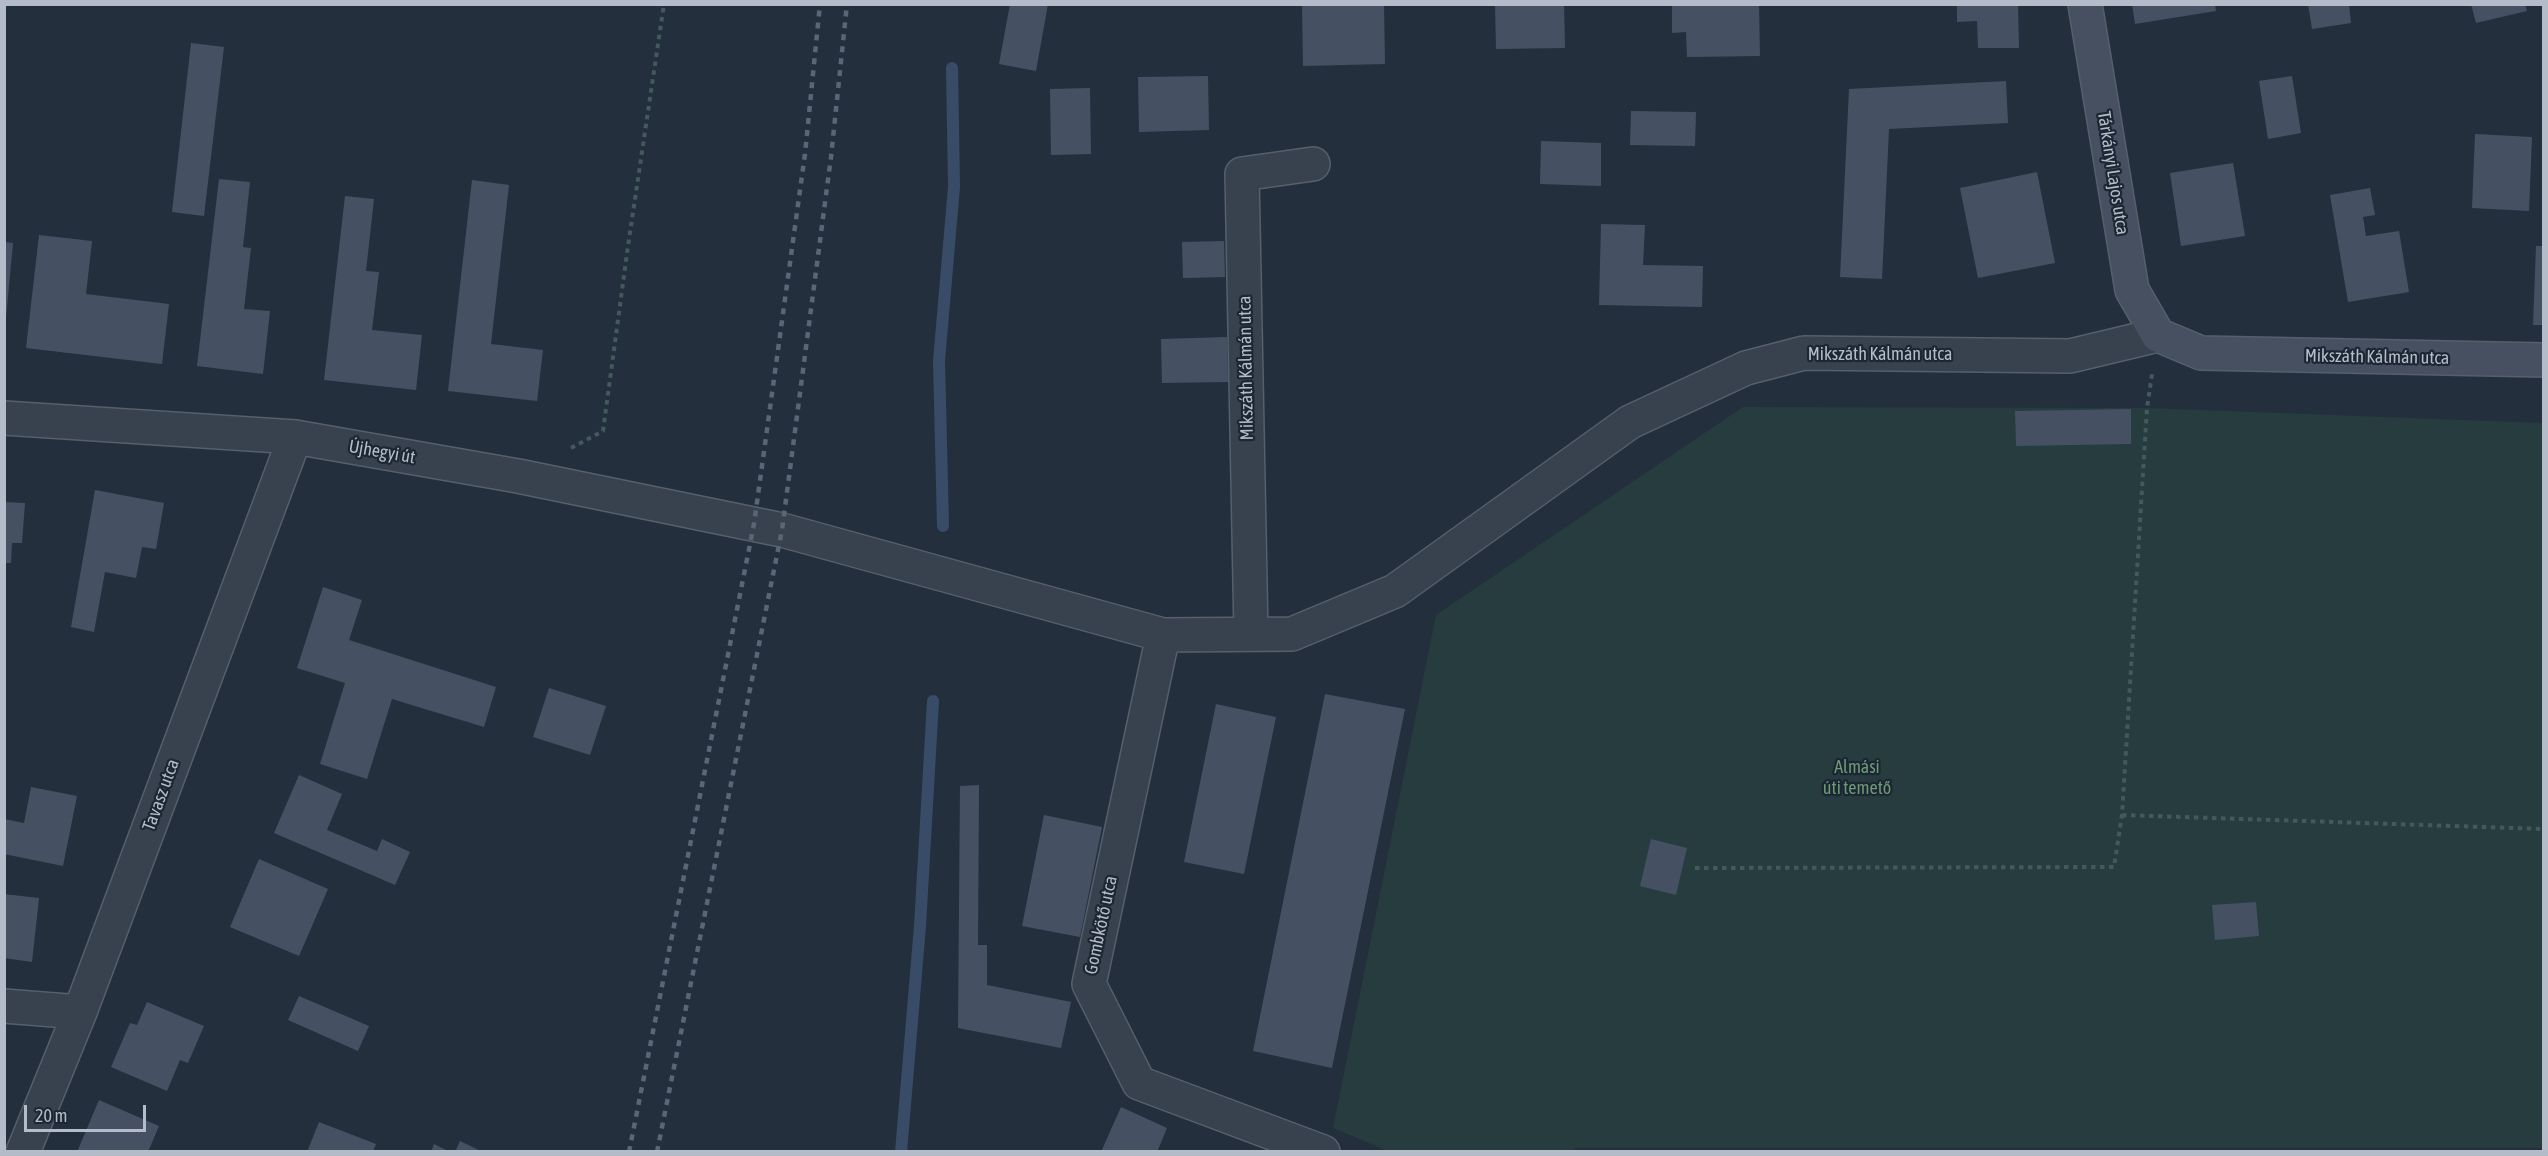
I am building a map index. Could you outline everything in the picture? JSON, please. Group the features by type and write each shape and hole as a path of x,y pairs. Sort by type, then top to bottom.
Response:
{"street":[{"name":"Tárkányi Lajos utca","path":"2085,4 2132,290 2158,334"},
{"name":"Mikszáth Kálmán utca","path":"1251,634 1242,174 1313,164"},
{"name":"Mikszáth Kálmán utca","path":"754,524 1163,635 1292,634 1395,591 1630,422 1746,368 1804,352 2070,357 2158,334 2201,353 2544,360"},
{"name":"Újhegyi út","path":"4,418 295,437 518,476 754,524"},
{"name":"Tavasz utca","path":"23,1152 80,1012 295,437"},
{"name":"Gombkötő utca","path":"1163,635 1089,984 1139,1083 1323,1152"},
{"path":"4,1006 80,1012"}],"path":[{"path":"518,476 603,431 664,4"},
{"path":"1695,868 2114,867 2122,815 2147,408 2158,334"},
{"path":"2122,815 2544,829"}],"green space":[{"name":"Almási úti temető","path":"1743,407 2147,408 2543,423 2543,1148 1575,1148 1574,1152 1390,1152 1333,1128 1436,615"}],"building":[{"path":"1010,4 1048,4 1036,71 999,64"},
{"path":"1302,4 1384,4 1385,64 1303,66"},
{"path":"1495,4 1564,4 1565,48 1496,49"},
{"path":"1672,4 1759,4 1760,56 1687,57 1686,32 1672,33"},
{"path":"1957,4 2018,4 2019,48 1978,48 1977,21 1957,22"},
{"path":"2132,4 2215,4 2216,11 2135,24"},
{"path":"2308,4 2349,4 2351,23 2312,29"},
{"path":"2471,4 2525,4 2527,11 2476,23"},
{"path":"191,43 224,47 204,216 172,212"},
{"path":"1208,76 1209,130 1139,132 1138,77"},
{"path":"2292,76 2301,133 2268,139 2259,81"},
{"path":"2006,81 2008,123 1889,129 1882,279 1840,277 1849,89"},
{"path":"1090,88 1091,154 1051,155 1050,89"},
{"path":"1631,111 1696,112 1695,146 1630,145"},
{"path":"2475,134 2532,137 2529,211 2472,208"},
{"path":"1541,141 1601,143 1601,186 1540,184"},
{"path":"2233,163 2245,236 2181,246 2170,173"},
{"path":"2037,172 2055,263 1978,278 1960,188"},
{"path":"219,179 250,182 243,247 251,248 244,309 270,311 263,374 197,366"},
{"path":"472,180 509,185 491,344 543,350 537,401 448,391"},
{"path":"2370,188 2375,215 2363,217 2366,236 2399,231 2409,292 2348,302 2330,195"},
{"path":"345,196 374,199 366,271 379,272 372,330 422,335 416,390 324,380"},
{"path":"1601,224 1645,225 1643,265 1703,266 1702,307 1599,305"},
{"path":"39,235 92,241 86,294 169,304 162,364 26,348"},
{"path":"1224,241 1225,277 1183,278 1182,242"},
{"path":"4,242 13,243 6,318 4,318"},
{"path":"2536,246 2544,246 2544,325 2533,325"},
{"path":"1227,337 1228,382 1162,383 1161,339"},
{"path":"2131,409 2131,444 2016,446 2015,411"},
{"path":"95,490 164,503 156,549 142,547 136,578 105,572 94,632 71,627"},
{"path":"4,502 25,503 22,543 12,543 11,563 4,563"},
{"path":"323,587 362,600 349,640 496,687 484,727 392,699 367,779 320,764 345,683 297,668"},
{"path":"549,688 606,706 590,755 533,737"},
{"path":"1325,694 1405,709 1332,1068 1253,1051"},
{"path":"1216,704 1276,717 1244,874 1184,862"},
{"path":"299,775 342,794 327,830 377,851 382,839 410,852 395,885 274,833"},
{"path":"979,785 978,945 987,945 987,985 1071,1002 1061,1048 958,1028 960,786"},
{"path":"31,787 77,796 63,866 4,854 4,819 24,823"},
{"path":"1044,815 1102,827 1080,937 1022,926"},
{"path":"1651,839 1687,848 1676,895 1640,886"},
{"path":"259,859 328,889 299,956 230,927"},
{"path":"4,894 39,898 32,962 4,958"},
{"path":"2256,902 2259,936 2215,940 2212,905"},
{"path":"299,996 369,1026 358,1051 288,1020"},
{"path":"147,1002 204,1026 188,1063 180,1060 167,1091 111,1067 130,1023 137,1025"},
{"path":"99,1100 159,1126 148,1152 77,1152"},
{"path":"1121,1107 1167,1128 1157,1152 1101,1152"},
{"path":"319,1122 376,1144 373,1152 307,1152"},
{"path":"460,1141 483,1152 455,1152"},
{"path":"434,1144 450,1152 431,1152"}],"waterway":[{"path":"943,526 939,361 954,187 952,68"},
{"path":"901,1152 920,926 933,701"}],"railway":[{"path":"629,1152 754,524 805,154 820,4"},
{"path":"657,1152 782,530 831,157 847,4"}]}
